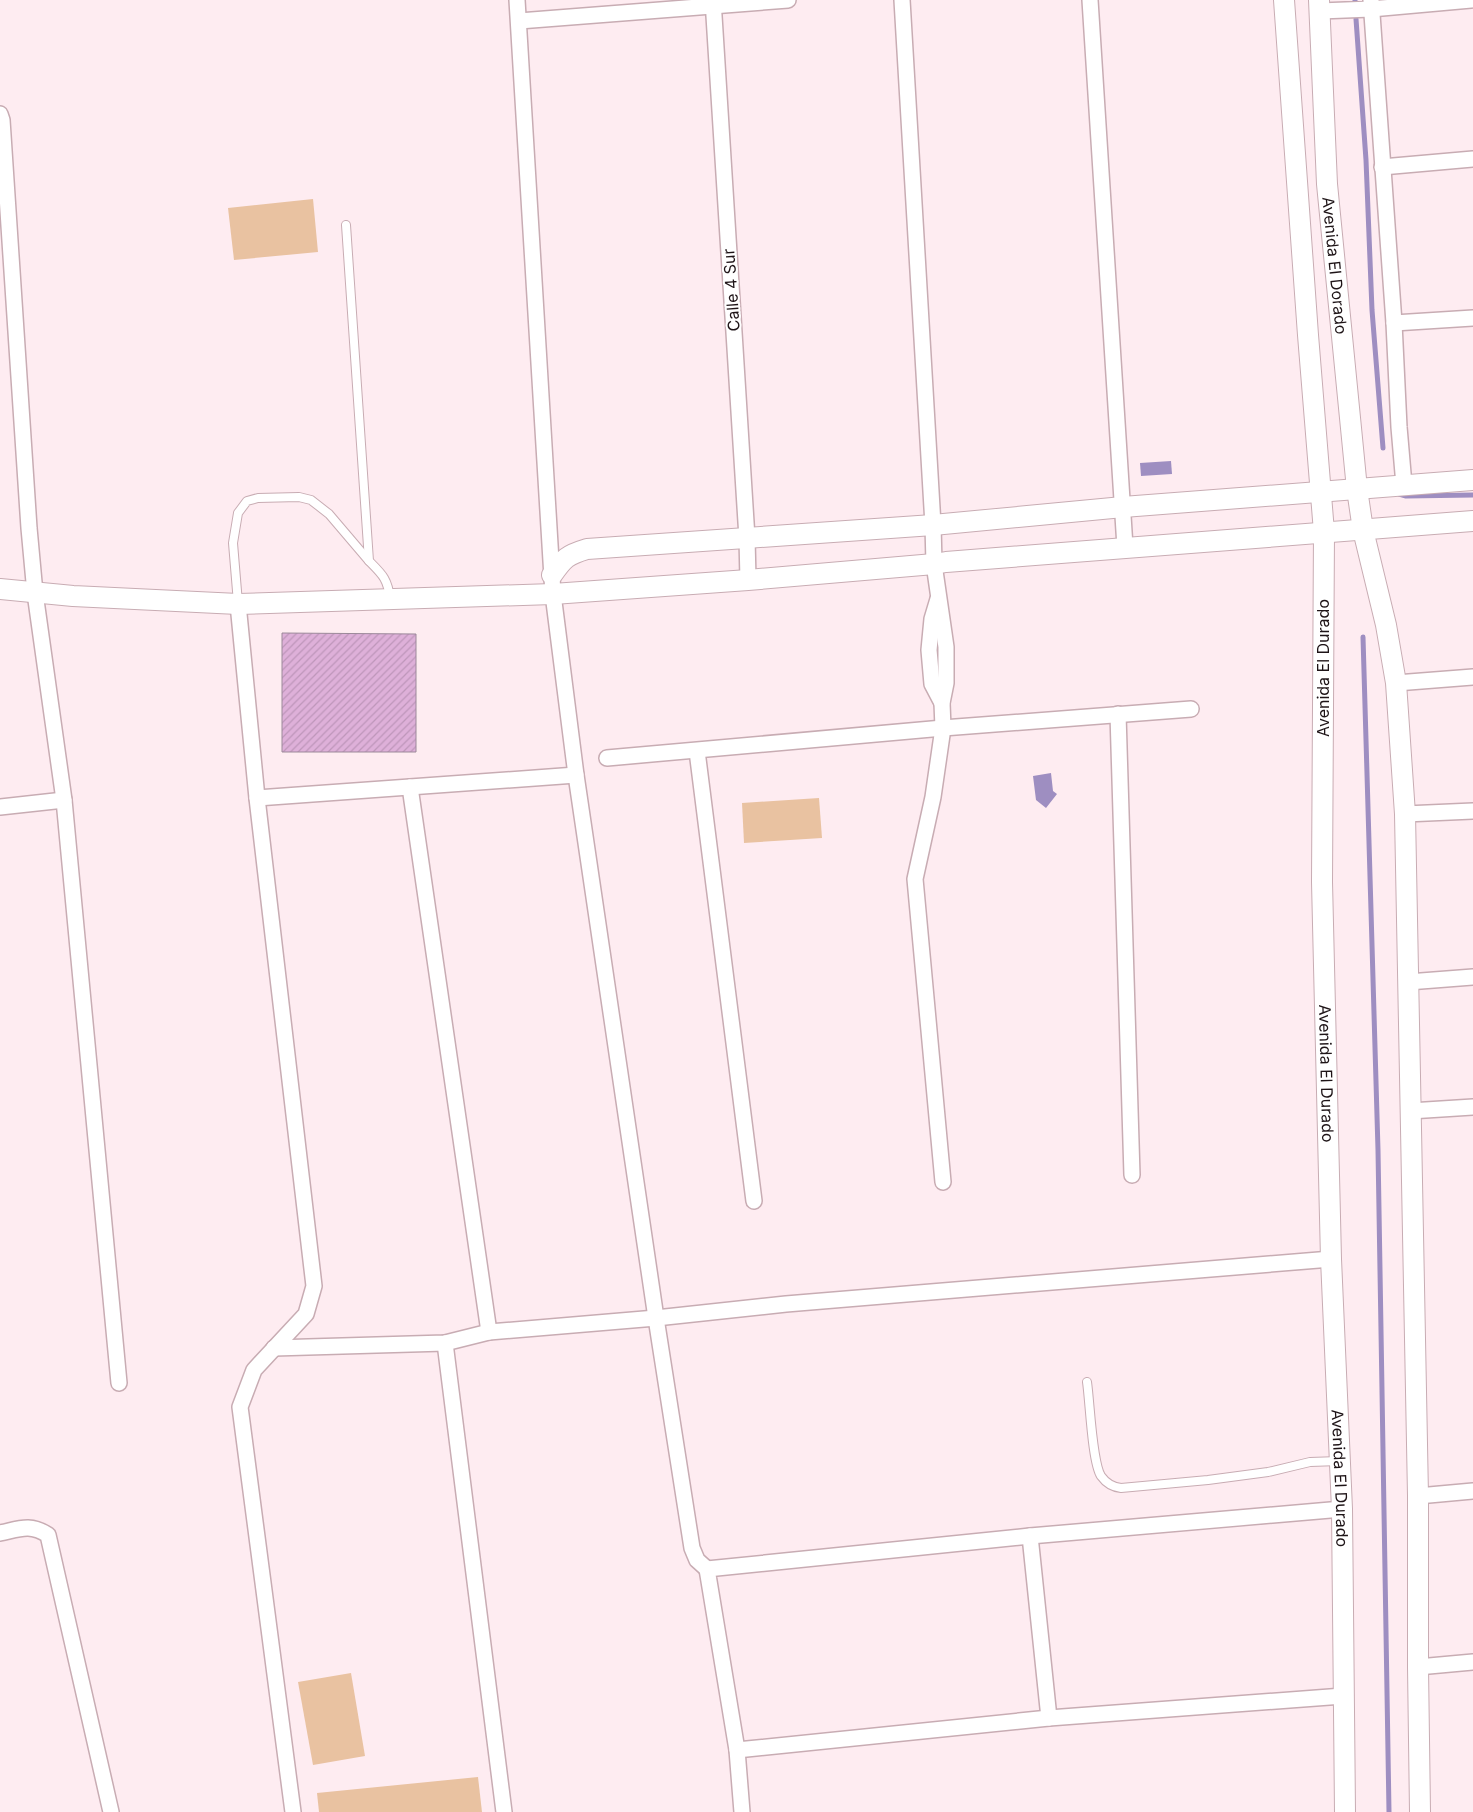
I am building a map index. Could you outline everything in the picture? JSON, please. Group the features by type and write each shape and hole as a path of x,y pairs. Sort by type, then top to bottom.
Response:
{"main road":[{"name":"Avenida El Dorado","path":"1284,0 1308,335"},
{"name":"Avenida El Dorado","path":"1320,5 1327,184 1357,489 1363,530"},
{"name":"Avenida El Durado","path":"1308,335 1324,532 1322,882 1331,1260 1342,1509 1345,1812"},
{"path":"552,584 561,562 571,554 587,549 933,525 1123,507 1473,480"},
{"path":"0,589 35,593 238,604 390,598 552,584 748,580 1125,547 1473,521"},
{"path":"1363,530 1386,625 1396,683 1405,814 1418,1496 1420,1812"}],"street":[{"path":"518,0 552,584 576,774 656,1318 692,1548 697,1560 707,1569 737,1750 742,1812"},
{"path":"519,21 714,3 788,0"},
{"path":"902,0 934,564 938,599 932,619 929,650 932,684 942,703 943,728 933,797 915,879 943,1182"},
{"path":"1090,0 1125,547"},
{"path":"1320,5 1371,5 1471,0"},
{"name":"Calle 4 Sur","path":"714,3 748,580"},
{"path":"1371,5 1404,485"},
{"path":"0,114 3,130 29,528 35,593 64,800 119,1382"},
{"path":"1382,167 1473,160"},
{"path":"1394,323 1473,318"},
{"path":"238,604 257,798 314,1286 306,1314 254,1370 240,1407 292,1812"},
{"path":"1396,683 1473,677"},
{"path":"607,758 943,728 1191,709"},
{"path":"1118,714 1132,1174"},
{"path":"697,751 754,1201"},
{"path":"257,798 576,774"},
{"path":"410,786 489,1332"},
{"path":"0,807 64,800"},
{"path":"1405,814 1473,811"},
{"path":"1408,982 1473,977"},
{"path":"1410,1111 1473,1107"},
{"path":"274,1348 445,1343 489,1332 656,1318 796,1303 1331,1260"},
{"path":"445,1343 504,1812"},
{"path":"1418,1496 1473,1491"},
{"path":"707,1569 1030,1536 1342,1509"},
{"path":"0,1533 32,1527 40,1529 48,1535 111,1812"},
{"path":"1030,1536 1049,1718"},
{"path":"1418,1667 1473,1662"},
{"path":"737,1750 1049,1718 1343,1696"}],"lane":[{"path":"346,225 369,561"},
{"path":"238,604 233,542 238,513 247,501 258,498 299,497 312,500 329,514 384,577 390,598"},
{"path":"1087,1382 1096,1462 1101,1475 1113,1487 1208,1480 1268,1472 1310,1462 1339,1461"}],"shaded area":[{"path":"313,199 318,252 234,260 228,208"},
{"path":"1171,461 1172,474 1141,476 1140,463"},
{"path":"1051,773 1053,791 1057,794 1046,808 1036,800 1033,776"},
{"path":"819,798 822,838 744,843 742,803"},
{"path":"351,1673 365,1756 313,1765 298,1682"},
{"path":"478,1777 482,1812 319,1812 317,1793"}],"building":[{"path":"282,633 416,634 416,752 282,752"}],"waterway":[{"path":"1356,19 1366,160 1372,310 1383,448"},
{"path":"1399,494 1406,496 1473,495"},
{"path":"1363,637 1378,1150 1389,1812"}]}
